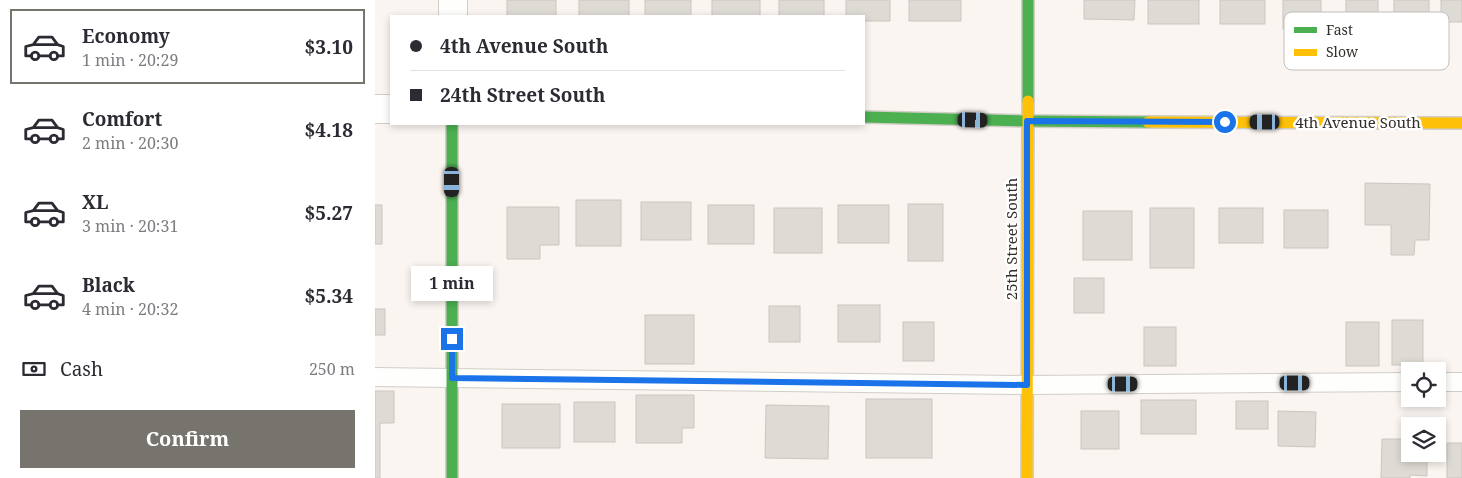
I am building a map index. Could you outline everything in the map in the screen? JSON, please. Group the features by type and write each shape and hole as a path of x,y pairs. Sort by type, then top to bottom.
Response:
{"street":[{"path":"453,0 453,15"},
{"name":"25th Street South","path":"1027,478 1028,0"},
{"path":"375,109 390,109"},
{"name":"4th Avenue South","path":"865,118 1027,121 1462,123"},
{"path":"451,478 453,125"}],"lane":[{"path":"375,377 1027,385 1401,382"},
{"path":"1446,382 1462,382"}],"building":[{"path":"507,0 556,0 556,15 507,15"},
{"path":"579,0 629,0 629,15 579,15"},
{"path":"645,0 691,0 691,15 645,15"},
{"path":"712,0 760,0 760,15 712,15"},
{"path":"779,0 824,0 824,15 779,15"},
{"path":"846,0 890,0 890,21 865,21 865,15 846,15"},
{"path":"909,0 961,0 961,21 909,21"},
{"path":"1084,0 1135,0 1134,20 1084,19"},
{"path":"1148,0 1199,0 1199,24 1148,24"},
{"path":"1220,0 1265,0 1265,24 1220,24"},
{"path":"1283,0 1321,0 1321,12 1284,12 1283,29"},
{"path":"1346,0 1378,0 1378,12 1346,12"},
{"path":"1394,0 1429,0 1429,12 1394,12"},
{"path":"1441,0 1462,0 1462,22 1449,22 1449,12 1441,12"},
{"path":"1365,183 1430,184 1429,240 1415,240 1414,255 1391,255 1391,225 1365,225"},
{"path":"576,200 621,200 621,246 576,246"},
{"path":"641,202 691,202 691,240 641,240"},
{"path":"908,204 943,204 943,261 908,261"},
{"path":"375,205 382,205 382,244 375,244"},
{"path":"708,205 754,205 754,244 708,244"},
{"path":"838,205 889,205 889,243 838,243"},
{"path":"507,207 559,207 559,245 540,245 540,259 507,259"},
{"path":"774,208 822,208 822,253 774,253"},
{"path":"1150,208 1194,208 1194,268 1150,268"},
{"path":"1219,208 1263,208 1263,243 1219,243"},
{"path":"1284,210 1328,210 1328,248 1284,248"},
{"path":"1083,211 1132,211 1132,260 1083,260"},
{"path":"1074,278 1104,278 1104,313 1074,313"},
{"path":"838,305 880,305 880,342 838,342"},
{"path":"769,306 800,306 800,342 769,342"},
{"path":"375,309 385,309 385,335 375,335"},
{"path":"645,315 694,315 694,364 645,364"},
{"path":"1392,320 1423,320 1423,362 1401,362 1401,365 1392,365"},
{"path":"903,322 934,322 934,361 903,361"},
{"path":"1346,322 1379,322 1379,366 1346,366"},
{"path":"1144,327 1176,327 1176,366 1144,366"},
{"path":"375,391 394,391 394,423 380,423 380,478 375,478"},
{"path":"636,395 694,395 694,428 682,428 682,443 636,443"},
{"path":"866,399 932,399 932,458 866,458"},
{"path":"1141,400 1196,400 1196,434 1141,434"},
{"path":"1236,401 1268,401 1268,429 1236,429"},
{"path":"574,402 615,402 615,442 574,442"},
{"path":"502,404 560,404 560,448 502,448"},
{"path":"766,405 829,406 828,459 765,458"},
{"path":"1081,411 1119,411 1119,449 1081,449"},
{"path":"1278,411 1316,412 1315,447 1278,446"},
{"path":"1382,439 1401,439 1401,462 1427,462 1427,476 1410,475 1410,478 1381,478"},
{"path":"1447,443 1462,443 1462,478 1447,478"}],"traffic: fast":[{"path":"1028,0 1028,101"},
{"path":"865,117 1148,122"},
{"path":"452,125 452,478"}],"traffic: slow":[{"path":"1027,478 1028,101"},
{"path":"1148,122 1462,123"}],"route":[{"path":"452,339 452,378 1027,385 1027,121 1225,122"}]}
